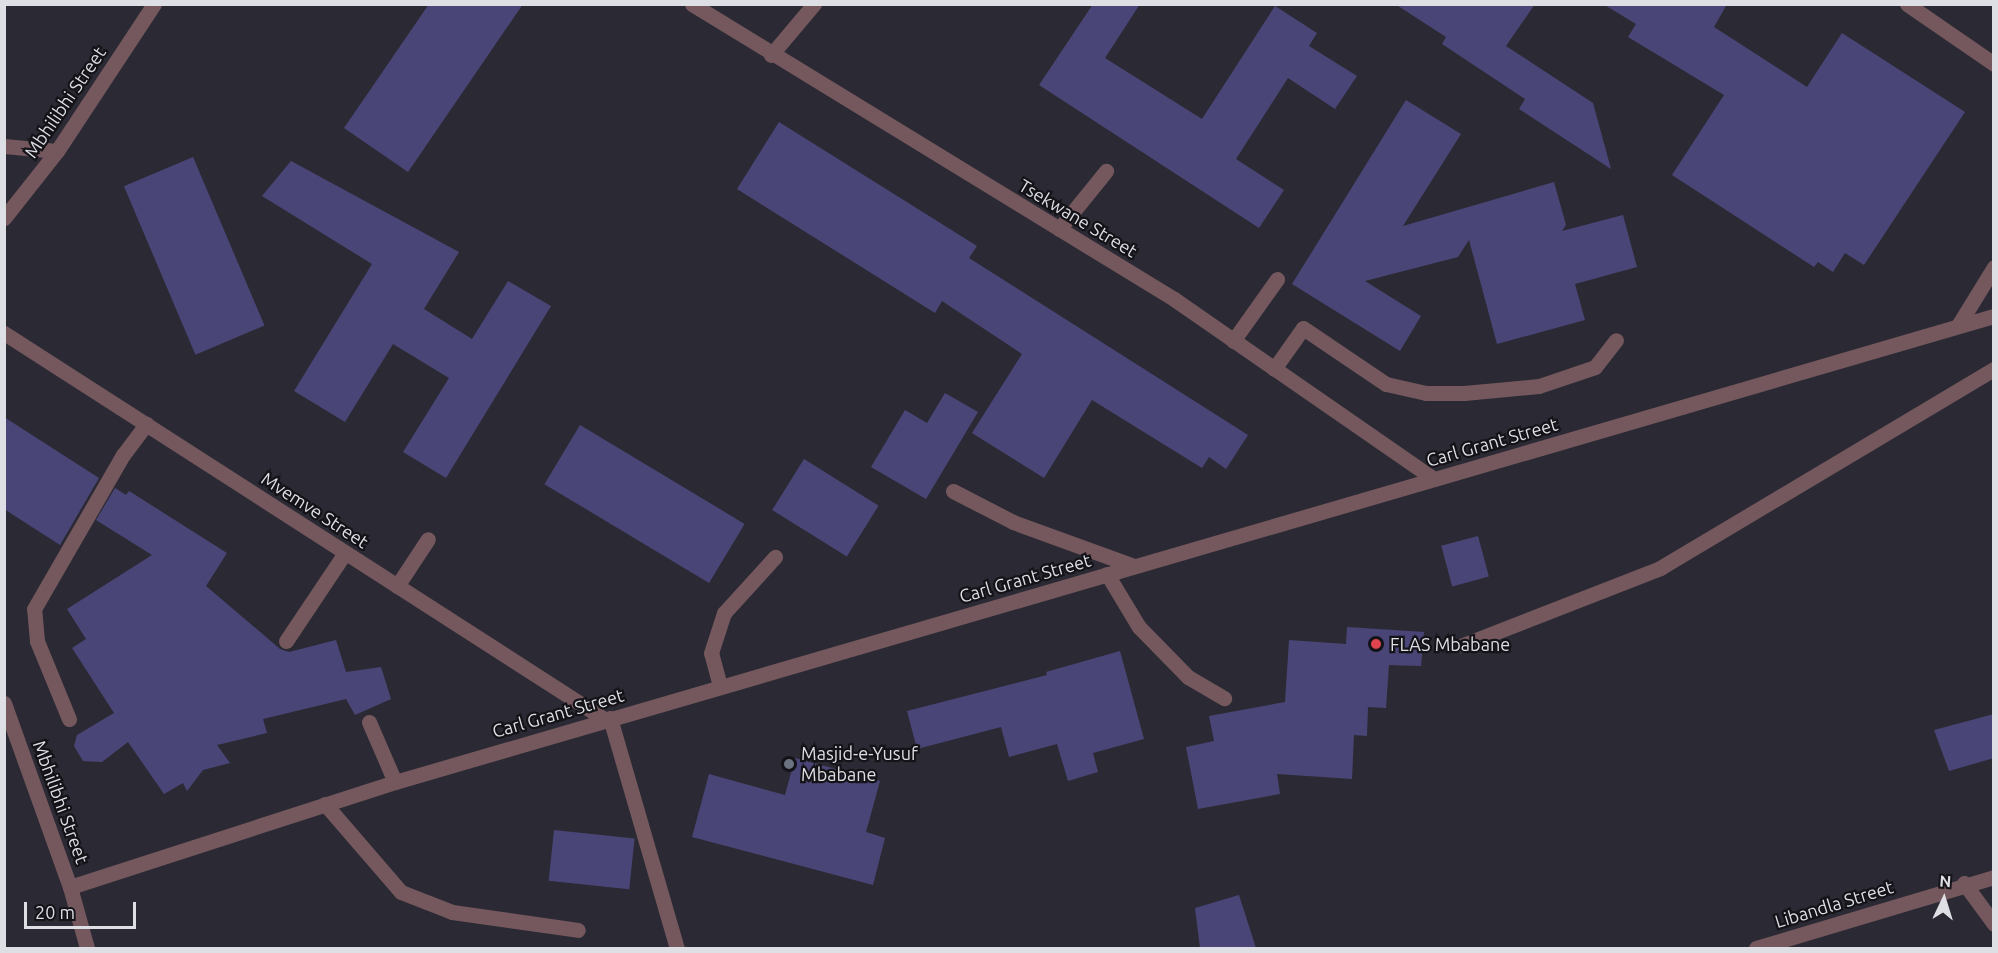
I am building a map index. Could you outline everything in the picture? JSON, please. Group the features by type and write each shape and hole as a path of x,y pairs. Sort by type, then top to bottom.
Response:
{"street":[{"name":"Mbhilibhi Street","path":"4,218 57,151 154,4"},
{"name":"Tsekwane Street","path":"692,4 771,55 1174,299 1434,479"},
{"path":"771,55 814,4"},
{"path":"1907,4 1994,64"},
{"path":"4,146 57,151"},
{"path":"1059,229 1106,171"},
{"path":"1959,324 1994,267"},
{"path":"1233,341 1277,279"},
{"name":"Carl Grant Street","path":"70,887 395,782 1959,324 1994,316"},
{"path":"1274,369 1303,328 1386,384 1426,393 1464,393 1539,386 1594,367 1616,340"},
{"name":"Mvemve Street","path":"4,333 608,719"},
{"path":"1464,645 1660,568 1994,369"},
{"path":"69,719 37,641 34,609 123,455 146,424"},
{"path":"953,491 1013,522 1134,566"},
{"path":"397,586 428,539"},
{"path":"286,641 345,553"},
{"path":"720,687 711,652 724,613 775,557"},
{"path":"1107,574 1139,627 1188,677 1224,698"},
{"name":"Mbhilibhi Street","path":"4,703 70,887 87,948"},
{"path":"608,719 676,948"},
{"path":"369,722 395,782"},
{"path":"326,804 401,892 452,912 578,930"},
{"name":"Libandla Street","path":"1756,948 1964,883 1994,877"},
{"path":"1964,883 1994,924"}],"building":[{"path":"429,4 523,4 408,172 344,128"},
{"path":"1093,4 1140,4 1105,58 1202,119 1275,6 1317,33 1309,46 1357,76 1335,109 1288,78 1236,159 1284,190 1259,228 1039,85"},
{"path":"1395,4 1535,4 1506,46 1593,103 1611,169 1519,109 1525,99 1442,44 1446,37"},
{"path":"1603,4 1727,4 1714,27 1807,87 1842,33 1965,112 1864,265 1845,253 1833,272 1818,262 1814,267 1672,175 1724,95 1628,37 1636,24"},
{"path":"1406,100 1461,134 1403,226 1554,182 1566,225 1562,231 1623,215 1637,267 1575,284 1585,320 1497,344 1469,240 1458,257 1365,281 1421,316 1400,351 1292,284"},
{"path":"779,122 977,246 969,258 1248,435 1226,469 1209,457 1202,468 1092,400 1044,478 972,433 1022,354 942,301 935,313 737,189"},
{"path":"193,157 265,325 195,355 124,186"},
{"path":"291,161 459,252 424,309 472,339 508,281 551,306 446,478 403,452 449,378 393,344 345,422 294,391 372,264 262,196"},
{"path":"945,393 978,412 926,499 871,467 905,410 927,423"},
{"path":"4,417 99,478 60,545 4,509"},
{"path":"580,425 745,524 709,583 544,484"},
{"path":"804,459 879,506 847,557 772,510"},
{"path":"115,488 126,495 129,491 227,553 206,586 280,649 289,652 336,640 346,672 381,667 391,699 355,715 346,699 263,719 267,733 217,745 230,763 203,770 187,791 183,783 164,794 128,742 102,762 83,761 74,746 77,735 114,713 72,648 86,639 67,609 152,555 96,520"},
{"path":"1478,536 1489,577 1452,586 1441,546"},
{"path":"1347,627 1424,632 1421,666 1389,665 1386,708 1368,707 1367,736 1354,735 1352,779 1277,774 1280,794 1198,809 1186,747 1214,741 1209,716 1285,702 1289,640 1346,644"},
{"path":"1120,651 1144,739 1093,753 1098,772 1068,781 1057,744 1009,757 1001,727 917,749 907,711 1047,675 1046,672"},
{"path":"1994,714 1994,758 1949,771 1934,730"},
{"path":"795,758 880,781 866,832 885,838 873,885 692,837 709,774 785,795"},
{"path":"554,830 635,838 629,889 549,881"},
{"path":"1239,895 1256,948 1200,948 1195,908"}],"place":[{"name":"FLAS Mbabane","path":"1376,644"},
{"name":"Masjid-e-Yusuf Mbabane","path":"789,764"}]}
